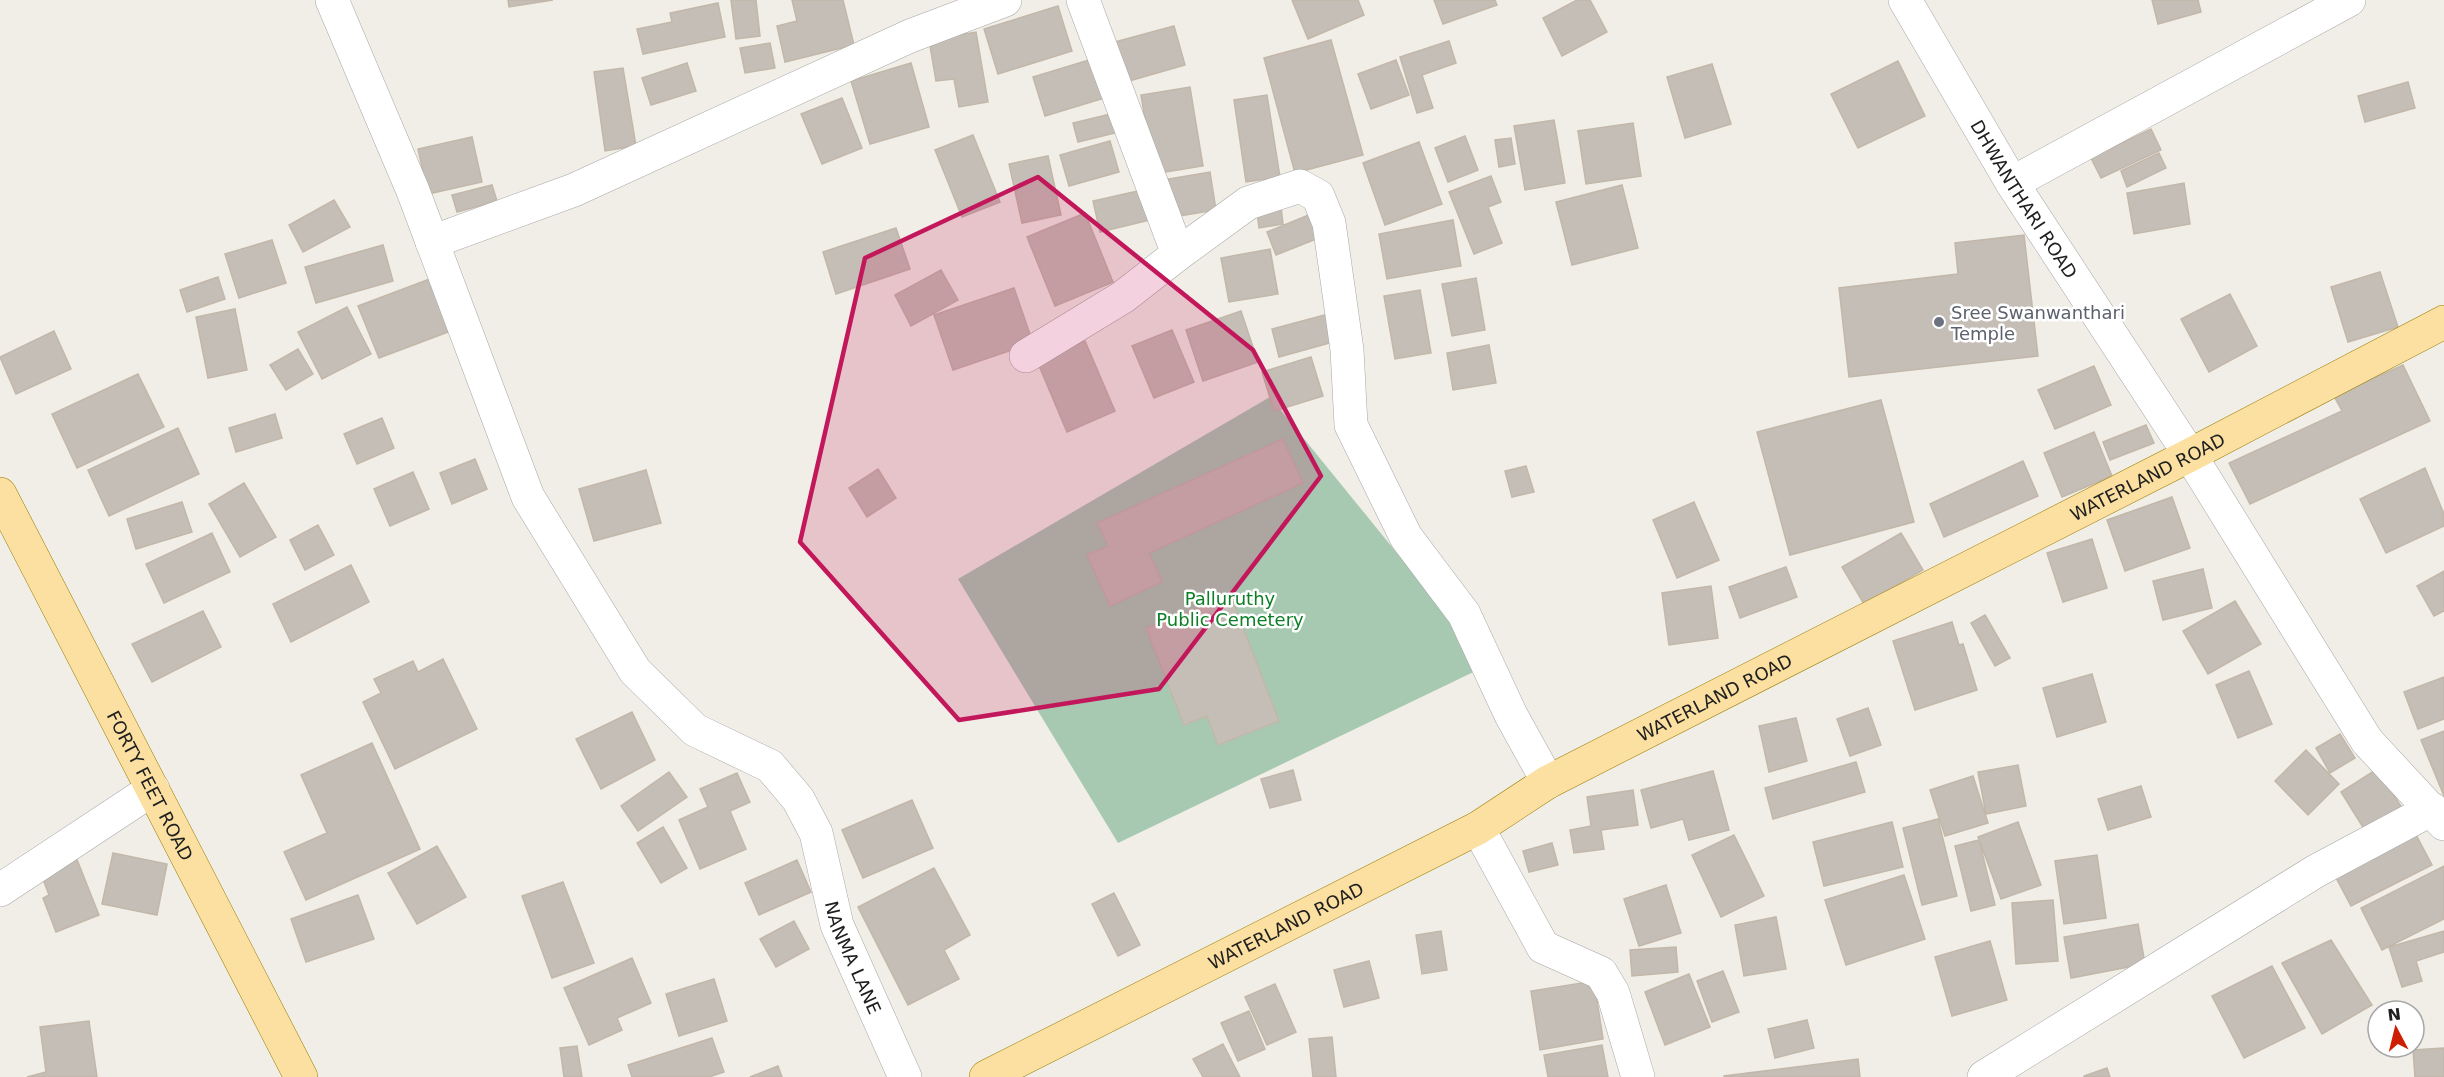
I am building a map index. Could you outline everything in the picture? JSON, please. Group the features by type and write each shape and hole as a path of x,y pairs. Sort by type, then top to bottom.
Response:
{"main road":[{"name":"WATERLAND ROAD","path":"986,1077 1478,828 1548,782 2190,455 2444,322"},
{"name":"FORTY FEET ROAD","path":"0,494 302,1077"}],"street":[{"name":"NANMA LANE","path":"332,0 432,242 528,497 635,671 695,730 770,766 798,799 816,833 837,925 905,1077"},
{"path":"432,242 574,190 910,36 1005,0"},
{"path":"1083,0 1178,254"},
{"name":"DHWANTHARI ROAD","path":"1905,0 2012,183 2190,455 2367,741 2438,817"},
{"path":"2012,183 2349,0"},
{"path":"1026,356 1123,297 1248,203 1300,186 1318,195 1329,223 1347,350 1352,425 1406,537 1464,614 1511,715 1548,782"},
{"path":"0,890 153,789"},
{"path":"1984,1077 2316,871 2438,817"},
{"path":"1478,828 1543,947 1601,974 1613,993 1638,1077"}],"highlighted area":[{"path":"1038,177 1253,350 1321,476 1159,689 959,720 800,542 865,258"}],"green space":[{"name":"Palluruthy Public Cemetery","path":"1270,397 1488,665 1118,843 958,579"}],"building":[{"path":"508,0 553,0 509,7"},
{"path":"731,0 756,0 760,36 736,39"},
{"path":"792,0 843,0 854,45 785,62 777,26 797,21"},
{"path":"1292,0 1358,0 1364,15 1308,39"},
{"path":"1434,0 1495,0 1497,5 1443,24"},
{"path":"1577,0 1590,0 1607,32 1562,56 1543,18"},
{"path":"2152,0 2198,0 2201,12 2158,24"},
{"path":"718,3 725,37 643,54 637,29 672,22 670,13"},
{"path":"1058,6 1072,51 998,74 984,29"},
{"path":"1174,26 1185,65 1122,83 1111,43"},
{"path":"976,32 988,102 959,107 954,79 936,81 929,40"},
{"path":"1331,40 1363,155 1295,173 1264,58"},
{"path":"1449,41 1456,63 1422,75 1433,108 1417,113 1400,57"},
{"path":"770,43 775,68 745,73 740,48"},
{"path":"1099,57 1111,96 1045,116 1033,77"},
{"path":"1396,60 1409,95 1371,109 1358,74"},
{"path":"1898,61 1925,116 1858,148 1831,94"},
{"path":"687,63 696,91 651,105 642,78"},
{"path":"911,63 929,127 870,144 851,81"},
{"path":"1712,64 1731,124 1685,138 1667,77"},
{"path":"623,68 636,146 605,151 594,72"},
{"path":"2408,82 2415,108 2365,122 2358,96"},
{"path":"1190,87 1203,166 1154,174 1141,95"},
{"path":"1267,95 1280,177 1246,182 1234,100"},
{"path":"842,98 862,148 822,164 801,114"},
{"path":"1119,112 1123,131 1078,142 1073,123"},
{"path":"1554,120 1565,183 1525,190 1514,126"},
{"path":"1633,123 1641,176 1586,184 1578,131"},
{"path":"2151,129 2161,150 2101,178 2091,158"},
{"path":"973,135 1000,202 962,217 935,150"},
{"path":"1465,136 1478,170 1448,182 1435,148"},
{"path":"472,137 482,182 428,194 418,149"},
{"path":"1511,138 1515,164 1499,167 1495,140"},
{"path":"1110,141 1119,172 1069,186 1060,155"},
{"path":"1419,142 1442,204 1385,225 1363,163"},
{"path":"2159,153 2166,168 2127,187 2121,171"},
{"path":"1048,156 1061,215 1022,223 1009,164"},
{"path":"1210,172 1216,210 1174,217 1168,179"},
{"path":"1491,176 1501,202 1488,207 1502,243 1474,254 1449,192"},
{"path":"2184,183 2190,224 2134,234 2127,193"},
{"path":"492,185 497,201 457,212 452,195"},
{"path":"1622,185 1638,248 1572,265 1556,202"},
{"path":"1147,189 1154,219 1100,232 1093,201"},
{"path":"1280,199 1283,224 1259,228 1256,203"},
{"path":"334,200 350,227 303,252 289,225"},
{"path":"1085,213 1113,282 1055,306 1027,237"},
{"path":"1311,214 1321,237 1276,255 1267,232"},
{"path":"1453,220 1461,266 1387,279 1379,234"},
{"path":"896,228 910,269 836,294 823,252"},
{"name":"Sree Swanwanthari Temple","path":"2024,235 2038,356 1849,377 1839,288 1958,274 1955,243"},
{"path":"272,240 286,283 239,298 225,254"},
{"path":"383,245 393,281 316,303 305,267"},
{"path":"1270,249 1278,294 1229,302 1221,258"},
{"path":"941,270 958,300 911,326 895,295"},
{"path":"2380,272 2398,327 2348,342 2331,287"},
{"path":"218,277 225,299 187,312 180,290"},
{"path":"435,277 456,329 379,358 358,306"},
{"path":"1476,278 1485,330 1452,336 1442,284"},
{"path":"1014,288 1033,343 953,370 934,315"},
{"path":"1420,290 1431,353 1395,359 1384,296"},
{"path":"2230,294 2257,346 2209,372 2181,319"},
{"path":"347,307 371,354 322,379 298,332"},
{"path":"235,309 247,370 208,378 196,317"},
{"path":"1241,311 1258,362 1203,381 1186,330"},
{"path":"1336,312 1344,339 1279,357 1272,329"},
{"path":"1172,330 1194,382 1154,398 1132,346"},
{"path":"54,331 71,369 16,394 0,357"},
{"path":"1085,341 1115,411 1067,432 1037,361"},
{"path":"1489,345 1496,383 1453,390 1447,353"},
{"path":"298,349 313,374 286,390 270,365"},
{"path":"1311,357 1323,396 1274,411 1262,372"},
{"path":"2403,365 2430,421 2250,504 2229,463 2342,411 2334,396"},
{"path":"2094,366 2111,405 2055,429 2038,390"},
{"path":"138,374 164,427 77,468 52,414"},
{"path":"1881,400 1914,522 1790,555 1757,432"},
{"path":"275,414 282,438 236,452 229,428"},
{"path":"382,418 394,448 357,464 344,434"},
{"path":"2146,425 2154,443 2110,460 2103,442"},
{"path":"178,428 199,474 109,516 88,470"},
{"path":"2094,432 2112,476 2062,497 2044,453"},
{"path":"1283,439 1303,483 1149,553 1162,582 1110,606 1087,555 1108,546 1097,523"},
{"path":"475,459 487,489 452,504 440,473"},
{"path":"2023,461 2038,496 1944,537 1930,504"},
{"path":"1526,466 1534,492 1512,497 1505,471"},
{"path":"2425,468 2444,514 2444,526 2386,553 2360,499"},
{"path":"878,469 896,498 867,517 849,488"},
{"path":"646,470 661,523 594,541 579,489"},
{"path":"413,472 429,509 390,526 374,489"},
{"path":"244,483 276,537 240,557 209,504"},
{"path":"2172,497 2190,548 2125,571 2107,520"},
{"path":"182,502 192,532 136,549 127,519"},
{"path":"1694,502 1719,560 1677,578 1653,520"},
{"path":"318,525 334,555 305,570 290,540"},
{"path":"212,533 230,572 164,603 146,564"},
{"path":"1901,533 1923,570 1864,604 1842,567"},
{"path":"2092,539 2107,588 2063,602 2047,553"},
{"path":"351,565 369,602 291,642 273,604"},
{"path":"1786,567 1797,597 1740,618 1729,587"},
{"path":"2203,569 2212,608 2163,620 2153,581"},
{"path":"2444,571 2444,611 2434,616 2417,586"},
{"path":"1711,586 1718,638 1669,645 1662,593"},
{"path":"1231,596 1279,721 1218,745 1207,716 1184,725 1146,628"},
{"path":"2235,601 2261,644 2208,674 2183,631"},
{"path":"203,611 221,647 152,682 132,644"},
{"path":"1985,615 2010,658 1995,666 1971,623"},
{"path":"1952,622 1959,645 1963,644 1977,690 1915,710 1893,641"},
{"path":"443,659 477,729 395,769 363,702 381,693 374,679 413,661 418,672"},
{"path":"2249,671 2272,724 2238,738 2216,685"},
{"path":"2092,674 2106,722 2057,737 2043,688"},
{"path":"2444,677 2444,719 2418,729 2404,692"},
{"path":"1868,708 1881,745 1850,756 1837,719"},
{"path":"632,712 655,760 601,789 576,739"},
{"path":"1796,718 1807,761 1769,772 1759,726"},
{"path":"2444,731 2444,796 2421,740"},
{"path":"2340,734 2355,758 2330,773 2316,748"},
{"path":"372,743 420,849 306,900 284,852 327,833 301,775"},
{"path":"2306,750 2339,784 2308,815 2275,781"},
{"path":"1856,762 1865,792 1773,819 1765,788"},
{"path":"2018,765 2026,806 1986,814 1978,772"},
{"path":"2377,769 2406,814 2369,837 2341,792"},
{"path":"1293,770 1301,800 1270,808 1261,779"},
{"path":"1713,771 1729,830 1689,840 1683,819 1651,828 1641,790"},
{"path":"669,772 687,797 638,831 621,806"},
{"path":"737,773 750,802 730,811 746,849 700,869 679,820 708,807 700,789"},
{"path":"1973,776 1988,823 1945,836 1930,790"},
{"path":"2141,786 2151,817 2108,830 2098,799"},
{"path":"1633,790 1638,825 1601,830 1604,849 1574,853 1570,830 1591,826 1587,797"},
{"path":"912,800 933,848 863,878 842,830"},
{"path":"1938,819 1957,896 1922,905 1903,828"},
{"path":"1892,822 1903,867 1824,886 1813,842"},
{"path":"2018,822 2041,885 2001,899 1978,837"},
{"path":"663,827 687,868 661,883 637,843"},
{"path":"2413,829 2432,865 2351,906 2332,870"},
{"path":"1734,835 1764,896 1721,917 1692,855"},
{"path":"1979,840 1995,905 1971,911 1955,846"},
{"path":"1552,843 1558,865 1529,872 1523,851"},
{"path":"437,846 466,897 417,924 388,873"},
{"path":"74,852 99,915 56,932 43,898 49,895 38,866"},
{"path":"113,853 167,864 157,915 102,904"},
{"path":"2097,855 2106,918 2064,924 2055,861"},
{"path":"797,860 811,892 759,915 745,883"},
{"path":"2444,866 2444,919 2382,950 2361,908"},
{"path":"934,868 970,935 944,950 959,979 908,1005 858,907"},
{"path":"1904,875 1925,939 1846,965 1825,900"},
{"path":"563,882 594,963 552,978 522,896"},
{"path":"1666,885 1681,933 1639,946 1624,899"},
{"path":"1114,893 1140,945 1118,956 1092,904"},
{"path":"358,895 374,939 306,962 291,919"},
{"path":"2053,900 2058,961 2016,964 2012,903"},
{"path":"1776,917 1786,969 1744,976 1735,925"},
{"path":"794,921 809,949 776,967 760,939"},
{"path":"2138,924 2145,964 2071,978 2064,937"},
{"path":"1441,931 1447,970 1422,974 1416,935"},
{"path":"2444,931 2444,952 2416,961 2422,981 2402,987 2389,947"},
{"path":"2331,940 2368,999 2366,999 2366,1008 2322,1034 2282,963"},
{"path":"1990,941 2007,1000 1952,1016 1935,957"},
{"path":"1676,947 1678,972 1632,976 1630,950"},
{"path":"632,958 651,1003 617,1018 622,1030 589,1045 564,988"},
{"path":"1369,961 1379,998 1344,1007 1334,970"},
{"path":"2272,966 2305,1028 2244,1058 2212,996"},
{"path":"1723,971 1739,1012 1712,1022 1697,981"},
{"path":"1689,974 1710,1027 1665,1045 1645,992"},
{"path":"714,979 727,1021 679,1036 666,994"},
{"path":"1594,981 1603,1039 1540,1050 1531,991"},
{"path":"1275,984 1296,1032 1267,1045 1245,997"},
{"path":"1249,1011 1265,1049 1238,1061 1221,1023"},
{"path":"1807,1020 1814,1048 1775,1058 1768,1029"},
{"path":"89,1021 97,1077 27,1077 46,1072 40,1027"},
{"path":"1332,1037 1336,1077 1313,1077 1309,1039"},
{"path":"712,1038 724,1072 709,1077 632,1077 628,1065"},
{"path":"1223,1044 1240,1077 1203,1077 1193,1059"},
{"path":"1602,1045 1608,1077 1548,1077 1544,1055"},
{"path":"577,1046 582,1077 564,1077 560,1048"},
{"path":"2444,1048 2444,1077 2415,1077 2414,1059 2426,1059 2426,1049"},
{"path":"1858,1059 1860,1077 1724,1077 1724,1076"},
{"path":"778,1066 782,1077 750,1077"},
{"path":"2107,1068 2110,1077 2084,1077 2084,1076"}],"place":[{"name":"Sree Swanwanthari Temple","path":"1939,322"}]}
